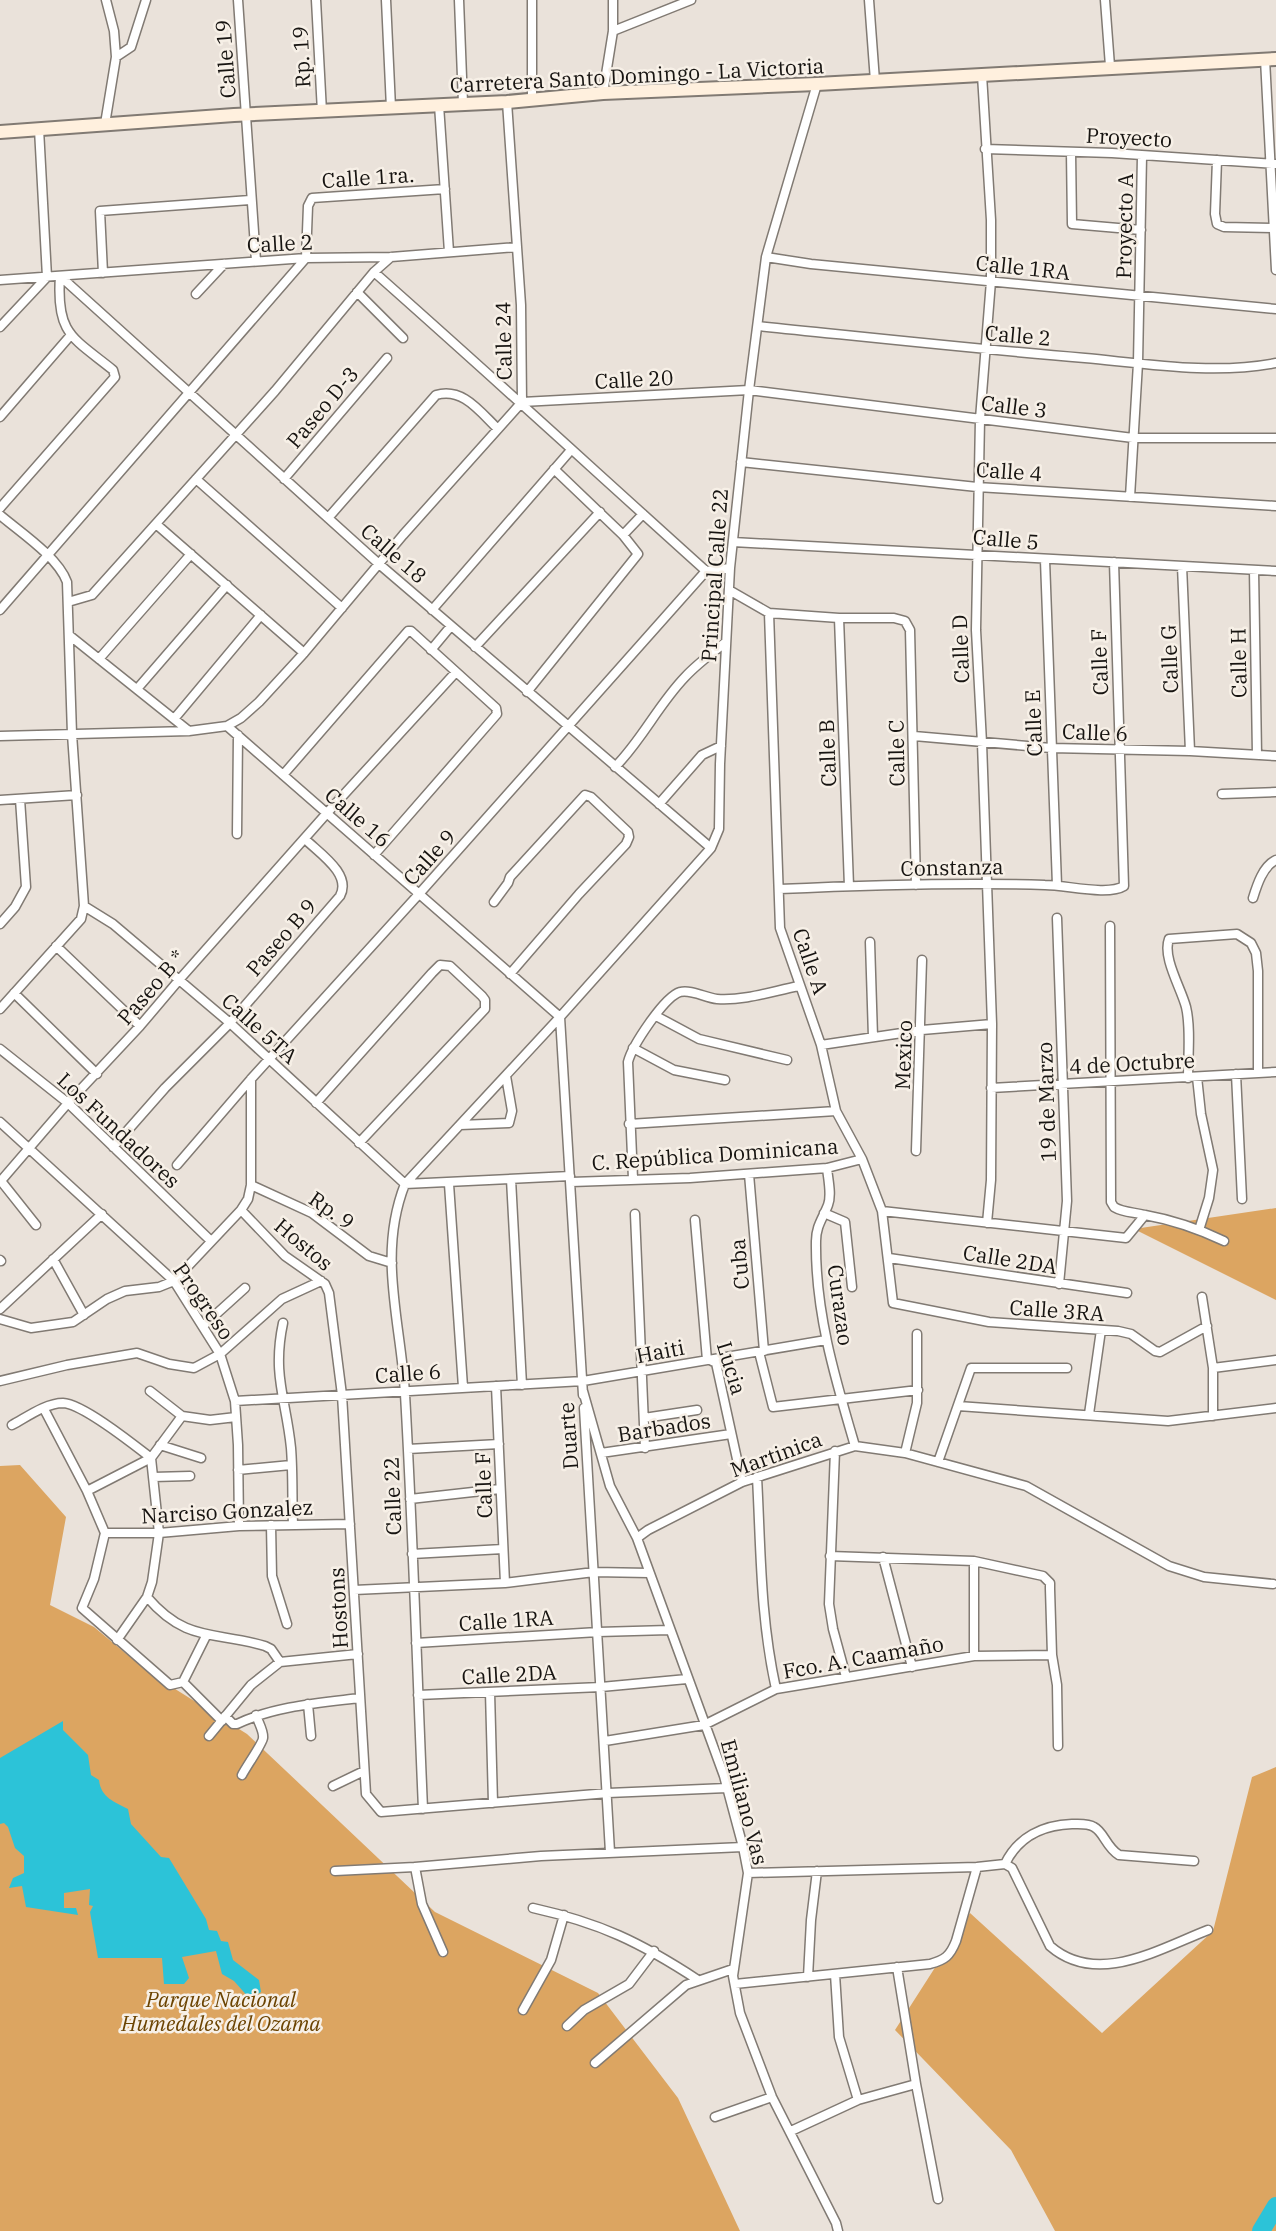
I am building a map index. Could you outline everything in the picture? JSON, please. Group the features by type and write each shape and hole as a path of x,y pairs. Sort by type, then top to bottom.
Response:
{"main road":[{"name":"Carretera Santo Domingo - La Victoria","path":"0,132 246,115 507,102 603,93 1271,59"}],"street":[{"path":"106,0 114,31 116,57 106,124"},
{"path":"116,57 131,47 146,0"},
{"name":"Calle 19","path":"238,0 256,261"},
{"name":"Rp. 19","path":"316,0 322,112"},
{"path":"386,0 391,108"},
{"path":"459,0 463,103"},
{"path":"532,0 532,98"},
{"path":"603,93 613,32 613,0"},
{"path":"613,32 691,0"},
{"path":"869,0 875,81"},
{"path":"1105,0 1110,66"},
{"path":"1271,59 1276,270"},
{"name":"Calle D","path":"982,75 991,220 991,281 977,486 976,630 992,1024 991,1180 988,1223"},
{"name":"Principal Calle 22","path":"405,1184 711,848 719,829 730,568 766,257 817,84"},
{"name":"Calle 24","path":"227,726 259,702 304,653 403,535 522,402 521,306 507,102"},
{"path":"439,105 449,252"},
{"path":"0,327 47,277 39,129"},
{"name":"Proyecto","path":"985,149 1273,164"},
{"path":"1071,152 1074,226 1141,230"},
{"name":"Proyecto A","path":"1130,497 1138,363 1142,156"},
{"path":"1217,160 1217,224 1224,227 1274,228"},
{"name":"Calle 1ra.","path":"306,258 308,206 313,198 445,190"},
{"path":"103,273 100,211 250,200"},
{"name":"Calle 2","path":"0,280 256,261 391,257 516,247"},
{"path":"68,602 92,595 236,435 374,272 391,257"},
{"name":"Calle 1RA","path":"766,257 1276,309"},
{"path":"0,610 306,258"},
{"path":"196,294 224,264"},
{"path":"374,272 522,402 571,450 706,571 730,568"},
{"path":"0,508 115,377 113,370 71,335 61,312 60,276"},
{"name":"Calle 18","path":"60,276 379,564 711,848"},
{"path":"357,292 403,338"},
{"name":"Calle 2","path":"758,326 985,350 1198,368 1276,363"},
{"path":"0,417 71,335"},
{"name":"Paseo D-3","path":"284,479 387,358"},
{"name":"Calle 20","path":"522,402 749,390"},
{"name":"Calle 3","path":"749,390 1133,438 1276,438"},
{"path":"328,518 436,395 454,393 463,396 498,429"},
{"path":"432,610 571,450"},
{"name":"Calle 4","path":"741,462 977,486 1276,506"},
{"path":"527,692 638,557 638,552 623,535 554,469"},
{"path":"196,479 342,608"},
{"path":"475,647 600,512"},
{"path":"623,535 643,514"},
{"path":"0,515 64,573 68,602 72,734 84,906 81,919 0,1009"},
{"path":"156,524 304,653"},
{"name":"Calle 5","path":"733,542 1276,571"},
{"path":"99,659 191,554"},
{"name":"Calle E","path":"1045,560 1057,885"},
{"name":"Calle F","path":"1114,562 1124,886"},
{"name":"Calle G","path":"1182,566 1189,751"},
{"name":"Calle H","path":"1254,570 1257,755"},
{"name":"Calle 9","path":"177,1165 706,571"},
{"path":"137,690 227,585"},
{"path":"729,590 769,613 839,618"},
{"name":"Calle A","path":"769,613 780,928 821,1045 836,1111 862,1159 881,1211 894,1304"},
{"path":"174,719 261,615"},
{"name":"Calle C","path":"839,618 894,618 905,621 910,630 916,885"},
{"name":"Calle B","path":"839,618 849,886"},
{"path":"431,650 451,626"},
{"path":"283,775 408,631 411,631 496,708 497,714 374,855"},
{"path":"69,635 189,731"},
{"path":"615,767 633,750 640,735 684,678 726,642"},
{"name":"Paseo B *","path":"1,1181 327,813 456,672"},
{"path":"0,736 189,731 227,726"},
{"name":"Calle 16","path":"227,726 559,1017"},
{"path":"237,834 238,735"},
{"name":"Calle 6","path":"914,736 1051,748 1276,756"},
{"path":"659,804 702,755 721,747"},
{"path":"1222,794 1276,792"},
{"path":"0,800 77,795"},
{"path":"494,902 510,877 585,795 591,797 628,832 626,844 510,974"},
{"path":"0,924 15,907 26,887 20,799"},
{"name":"Paseo B 9","path":"113,1147 165,1088 230,1023 343,890 340,873 305,839"},
{"path":"1253,898 1270,863 1276,860"},
{"name":"Constanza","path":"779,889 987,883 1111,890 1124,886"},
{"name":"Calle 5TA","path":"84,906 113,924 230,1023 405,1184"},
{"name":"19 de Marzo","path":"1057,918 1067,1201 1059,1284"},
{"path":"1110,926 1114,1208 1199,1230 1224,1241"},
{"path":"1199,1230 1209,1198 1213,1170 1192,1078 1186,1009 1173,973 1167,945 1169,939 1237,934 1251,943 1256,953 1258,971 1258,1072"},
{"path":"870,942 873,1037"},
{"path":"56,946 140,1026"},
{"name":"Mexico","path":"916,1151 922,1030 922,960"},
{"path":"316,1103 432,973 440,965 450,966 482,996 485,1009 359,1143"},
{"path":"633,1179 627,1070 633,1048 672,997 681,992 729,999 799,986"},
{"path":"14,993 97,1074"},
{"path":"656,1016 699,1039 787,1060"},
{"name":"Duarte","path":"559,1017 610,1852"},
{"path":"821,1045 922,1030 992,1024"},
{"path":"633,1048 674,1070 725,1080"},
{"name":"Los Fundadores","path":"0,1049 68,1103 211,1241"},
{"name":"4 de Octubre","path":"991,1088 1276,1072"},
{"path":"1236,1074 1242,1199"},
{"path":"460,1125 509,1123 512,1111 506,1076"},
{"path":"0,1319 31,1328 73,1322 124,1291 159,1287 174,1281 241,1210 248,1199 251,1185 251,1079"},
{"path":"629,1124 836,1111"},
{"name":"Progreso","path":"0,1122 174,1281 220,1354 235,1401 239,1526"},
{"name":"C. República Dominicana","path":"405,1184 749,1174 827,1168 862,1159"},
{"name":"Curazao","path":"827,1168 830,1201 817,1228 818,1299 826,1340 855,1446"},
{"name":"Cuba","path":"749,1174 761,1351 773,1407 841,1397"},
{"path":"511,1179 522,1385"},
{"path":"1,1181 36,1225"},
{"name":"Calle 22","path":"405,1184 396,1208 392,1263 405,1390 423,1809"},
{"path":"449,1184 463,1387"},
{"name":"Rp. 9","path":"251,1185 312,1213 369,1256 392,1263"},
{"name":"Hostos","path":"241,1210 285,1256 321,1281 330,1293 342,1395"},
{"path":"881,1211 1126,1238 1145,1214"},
{"path":"824,1213 845,1221 852,1287"},
{"path":"0,1309 102,1214"},
{"path":"635,1214 645,1448"},
{"name":"Lucia","path":"695,1220 707,1360 716,1363 742,1482"},
{"name":"Calle 2DA","path":"889,1258 1127,1293"},
{"path":"53,1259 84,1315"},
{"path":"0,1381 67,1365 137,1353 189,1369 220,1354 282,1299 321,1281"},
{"path":"203,1326 245,1288"},
{"path":"1202,1297 1213,1368 1213,1416"},
{"name":"Calle 3RA","path":"894,1304 989,1322 1131,1334 1160,1352 1207,1326"},
{"path":"283,1323 277,1358 291,1448 293,1525"},
{"path":"1089,1414 1101,1330"},
{"path":"905,1453 916,1410 917,1334"},
{"name":"Haiti","path":"583,1386 643,1371 826,1340"},
{"path":"1213,1368 1276,1360"},
{"path":"938,1462 971,1368 1067,1368"},
{"name":"Calle F","path":"496,1386 505,1583"},
{"name":"Calle 6","path":"235,1401 463,1387 583,1386"},
{"name":"Emiliano Vas","path":"583,1386 610,1486 637,1538 727,1788 743,1847 748,1873 733,1969 740,2013 772,2097 837,2227"},
{"path":"841,1397 918,1390"},
{"path":"150,1391 182,1416 210,1420 236,1417"},
{"name":"Hostons","path":"342,1395 366,1794 381,1812 423,1809"},
{"path":"12,1425 44,1409 62,1404 80,1408 151,1458 159,1533 152,1582 147,1597 117,1640"},
{"path":"958,1406 1168,1421 1276,1408"},
{"path":"44,1409 87,1491 105,1533 94,1579 82,1608 170,1685 183,1682"},
{"path":"644,1418 697,1410"},
{"path":"87,1491 151,1458 182,1416"},
{"name":"Barbados","path":"601,1453 731,1434"},
{"path":"408,1450 499,1444"},
{"path":"160,1445 201,1458"},
{"name":"Martinica","path":"637,1538 742,1482 855,1446 905,1453 1026,1486 1169,1566 1204,1577 1273,1584"},
{"path":"835,1451 830,1604 833,1629 846,1677"},
{"path":"238,1470 291,1465"},
{"path":"153,1477 190,1476"},
{"path":"757,1477 762,1605 776,1689"},
{"path":"410,1500 500,1489"},
{"name":"Narciso Gonzalez","path":"105,1533 349,1524"},
{"path":"271,1525 272,1576 287,1624"},
{"path":"412,1554 503,1549"},
{"path":"830,1556 974,1562 1047,1579 1050,1589 1052,1655 1057,1685 1058,1746"},
{"path":"883,1557 912,1667"},
{"path":"974,1562 974,1656"},
{"path":"354,1590 505,1583 594,1572 649,1573"},
{"path":"147,1597 169,1620 206,1636 265,1646 271,1649 280,1662"},
{"name":"Calle 1RA","path":"416,1643 669,1630"},
{"path":"183,1682 206,1636"},
{"path":"209,1736 251,1685 280,1662 358,1654"},
{"name":"Fco. A. Caamaño","path":"605,1741 704,1724 776,1689 974,1656 1052,1655"},
{"name":"Calle 2DA","path":"418,1695 601,1687 687,1679"},
{"path":"183,1682 233,1724 256,1715 308,1704 360,1698"},
{"path":"490,1692 493,1803"},
{"path":"308,1704 311,1735"},
{"path":"242,1775 251,1755 263,1742 256,1715"},
{"path":"333,1786 365,1771"},
{"path":"423,1809 608,1793 727,1788"},
{"path":"1005,1864 1019,1843 1037,1831 1054,1825 1081,1824 1098,1829 1111,1850 1119,1854 1194,1861"},
{"path":"335,1871 610,1852 743,1847"},
{"path":"748,1873 1005,1864 1012,1868 1050,1946 1075,1961 1105,1965 1121,1964 1208,1930"},
{"path":"415,1867 422,1905 443,1952"},
{"path":"735,1984 808,1978 944,1960 951,1952 977,1867"},
{"path":"808,1978 817,1871"},
{"path":"533,1908 614,1931 654,1951 698,1980"},
{"path":"523,2010 551,1960 564,1915"},
{"path":"567,2026 584,2010 629,1984 654,1951"},
{"path":"897,1967 938,2199"},
{"path":"596,2063 686,1984 733,1969"},
{"path":"835,1974 839,2037 858,2100"},
{"path":"790,2131 858,2100 916,2084"},
{"path":"715,2117 772,2097"}],"green space":[{"path":"1276,1208 1276,1300 1134,1229"},
{"name":"Parque Nacional Humedales del Ozama","path":"20,1465 66,1517 50,1605 94,1627 148,1672 247,1734 435,1912 598,1993 678,2098 740,2231 0,2231 0,1466"},
{"path":"1276,1767 1276,2231 1055,2231 1011,2150 895,2030 970,1913 1102,2033 1213,1931 1252,1777"}],"water":[{"path":"63,1721 63,1730 88,1755 91,1775 99,1780 109,1799 128,1809 131,1824 161,1857 169,1858 206,1919 209,1930 217,1931 221,1941 228,1942 233,1960 259,1980 261,1992 250,1999 234,1981 222,1974 216,1951 182,1957 189,1978 184,1984 164,1984 162,1958 98,1958 90,1912 93,1906 89,1905 90,1889 64,1893 64,1908 76,1908 78,1915 26,1907 22,1886 9,1888 13,1878 24,1873 24,1856 15,1848 8,1827 4,1823 0,1824 0,1758"}],"waterway":[{"path":"1261,2231 1276,2206"}]}
